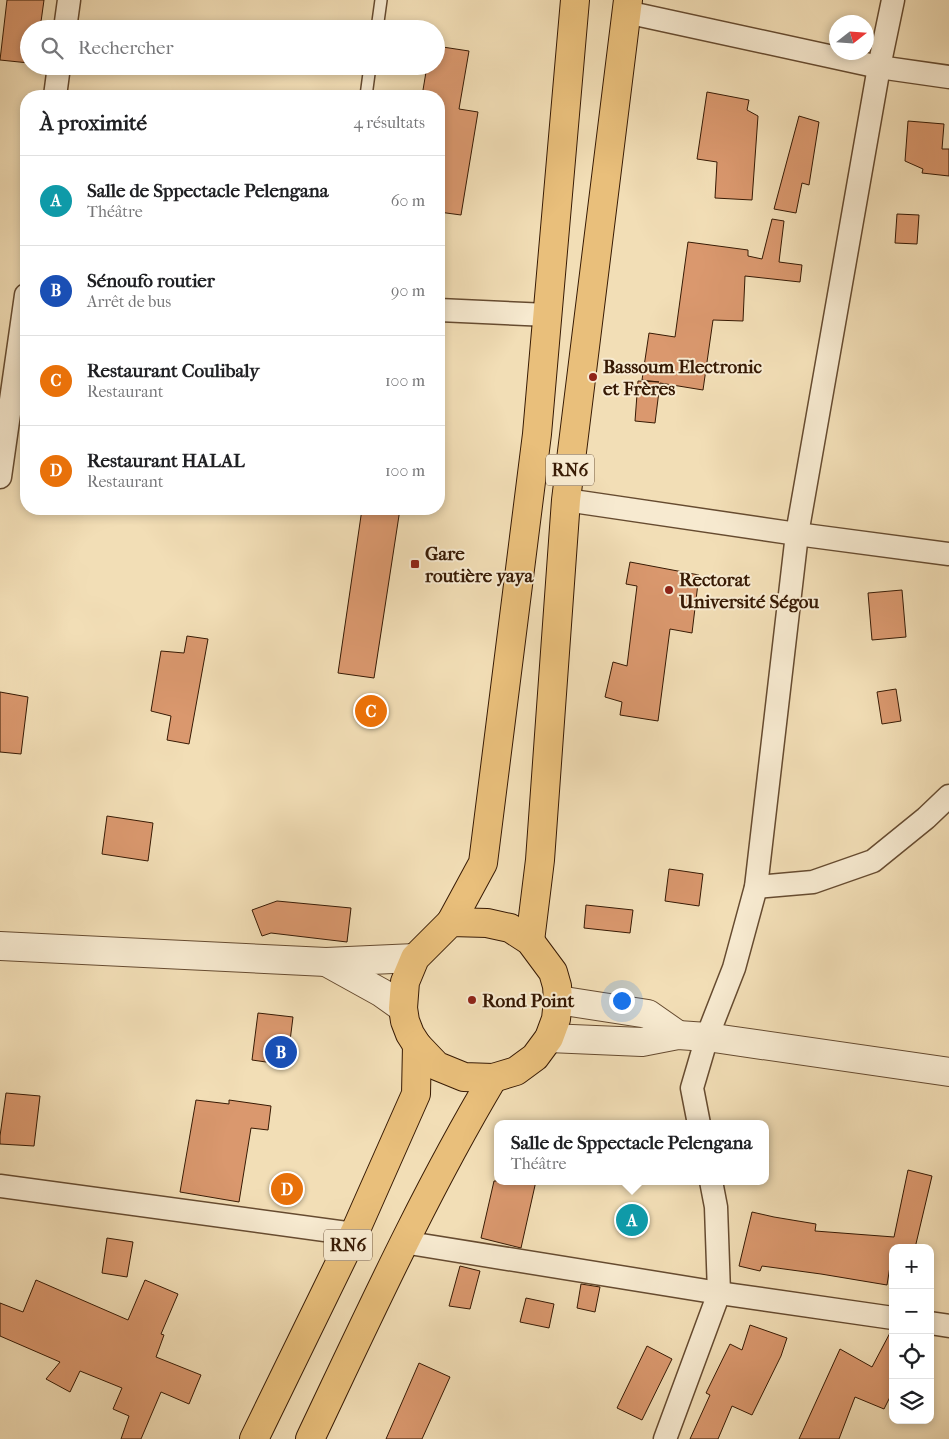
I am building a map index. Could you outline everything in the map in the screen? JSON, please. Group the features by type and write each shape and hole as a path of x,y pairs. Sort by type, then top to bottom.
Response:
{"highway":[{"name":"RN6","path":"451,922 483,863 537,434 575,0"},
{"name":"RN6","path":"530,941 540,860 566,500 627,6"},
{"path":"451,922 487,923 510,928 530,941 553,972 558,1000 556,1019 549,1038 535,1057 516,1071 493,1078 464,1077 437,1066 416,1045 405,1021 403,1008 405,982 415,958 451,922"},
{"name":"RN6","path":"254,1439 354,1234 416,1094 416,1045"},
{"name":"RN6","path":"310,1439 403,1242 468,1120 493,1078"}],"street":[{"path":"66,20 69,0"},
{"path":"698,1120 692,1088 707,1037 734,968 756,887 797,534 879,67 893,0"},
{"path":"627,6 879,67 949,77"},
{"path":"56,90 58,75"},
{"path":"445,310 548,315"},
{"path":"0,477 20,378"},
{"path":"566,500 949,554"},
{"path":"756,887 813,882 873,861 926,818 949,796"},
{"path":"0,946 326,962 415,958"},
{"path":"326,962 382,993 403,1008"},
{"path":"558,1000 648,1014 678,1035"},
{"path":"549,1038 642,1042 678,1035 707,1037 949,1072"},
{"path":"665,1439 719,1293 716,1207 712,1185"},
{"path":"0,1186 354,1234"},
{"path":"403,1242 719,1293 889,1317"},
{"path":"934,1324 949,1326"}],"lane":[{"path":"378,20 381,0"},
{"path":"367,90 369,75"}],"building":[{"path":"7,0 44,0 41,20 20,20 20,62 0,60"},
{"path":"445,47 469,51 459,109 478,112 461,215 445,213 445,90 423,90 426,75 445,75"},
{"path":"707,92 749,100 747,110 758,116 752,200 715,198 717,162 697,159"},
{"path":"799,116 819,122 809,185 802,183 796,213 774,209"},
{"path":"908,121 944,124 942,149 949,149 949,176 922,173 923,169 905,161"},
{"path":"897,214 919,215 917,244 895,243"},
{"path":"772,219 784,221 779,262 802,265 800,282 745,276 743,321 713,320 703,390 660,383 655,423 635,421 638,381 659,382 642,380 649,333 675,337 688,242 748,250 748,256 762,259"},
{"path":"361,515 399,515 374,678 338,673"},
{"path":"630,562 699,575 692,633 670,629 658,721 620,715 622,702 605,697 613,662 627,666 637,586 626,584"},
{"path":"902,590 906,637 872,640 868,593"},
{"path":"187,636 208,639 189,744 167,740 171,716 151,711 161,651 184,653"},
{"path":"896,689 901,721 882,724 877,692"},
{"path":"0,692 28,697 21,754 0,752"},
{"path":"107,816 153,823 148,861 102,854"},
{"path":"669,869 703,874 699,906 665,901"},
{"path":"277,901 351,908 347,942 271,933 262,936 252,910"},
{"path":"586,905 633,910 630,933 584,928"},
{"path":"258,1013 293,1017 287,1065 252,1060"},
{"path":"6,1093 40,1096 34,1146 0,1144"},
{"path":"196,1100 229,1104 229,1100 271,1106 268,1130 251,1128 239,1202 180,1192"},
{"path":"908,1170 932,1176 916,1244 889,1244 887,1285 762,1266 760,1271 739,1266 752,1212 816,1224 815,1231 894,1237"},
{"path":"494,1181 494,1185 535,1185 521,1248 481,1238"},
{"path":"107,1238 133,1242 127,1277 102,1273"},
{"path":"460,1266 480,1271 470,1309 449,1306"},
{"path":"36,1280 128,1320 145,1280 178,1294 161,1334 164,1335 156,1357 201,1375 189,1404 161,1392 141,1439 121,1439 129,1416 113,1409 122,1388 80,1371 70,1392 46,1379 60,1362 0,1336 0,1303 23,1312"},
{"path":"581,1284 600,1287 595,1312 577,1308"},
{"path":"526,1298 554,1304 549,1328 520,1322"},
{"path":"750,1325 787,1338 781,1356 752,1415 732,1406 718,1439 690,1439 710,1395 706,1393 730,1344 742,1350"},
{"path":"889,1335 889,1399 884,1409 855,1397 839,1439 799,1439 840,1349 872,1367"},
{"path":"647,1346 672,1359 642,1420 617,1408"},
{"path":"419,1363 450,1377 422,1439 386,1439"}],"place":[{"name":"Bassoum Electronic et Frères","path":"593,377"},
{"name":"Gare routière yaya","path":"415,564"},
{"name":"Rectorat Université Ségou","path":"669,590"},
{"name":"Restaurant Coulibaly","path":"371,711"},
{"name":"Rond Point","path":"472,1000"},
{"name":"Sénoufo routier","path":"281,1052"},
{"name":"Restaurant HALAL","path":"287,1189"},
{"name":"Salle de Sppectacle Pelengana","path":"632,1220"}]}
